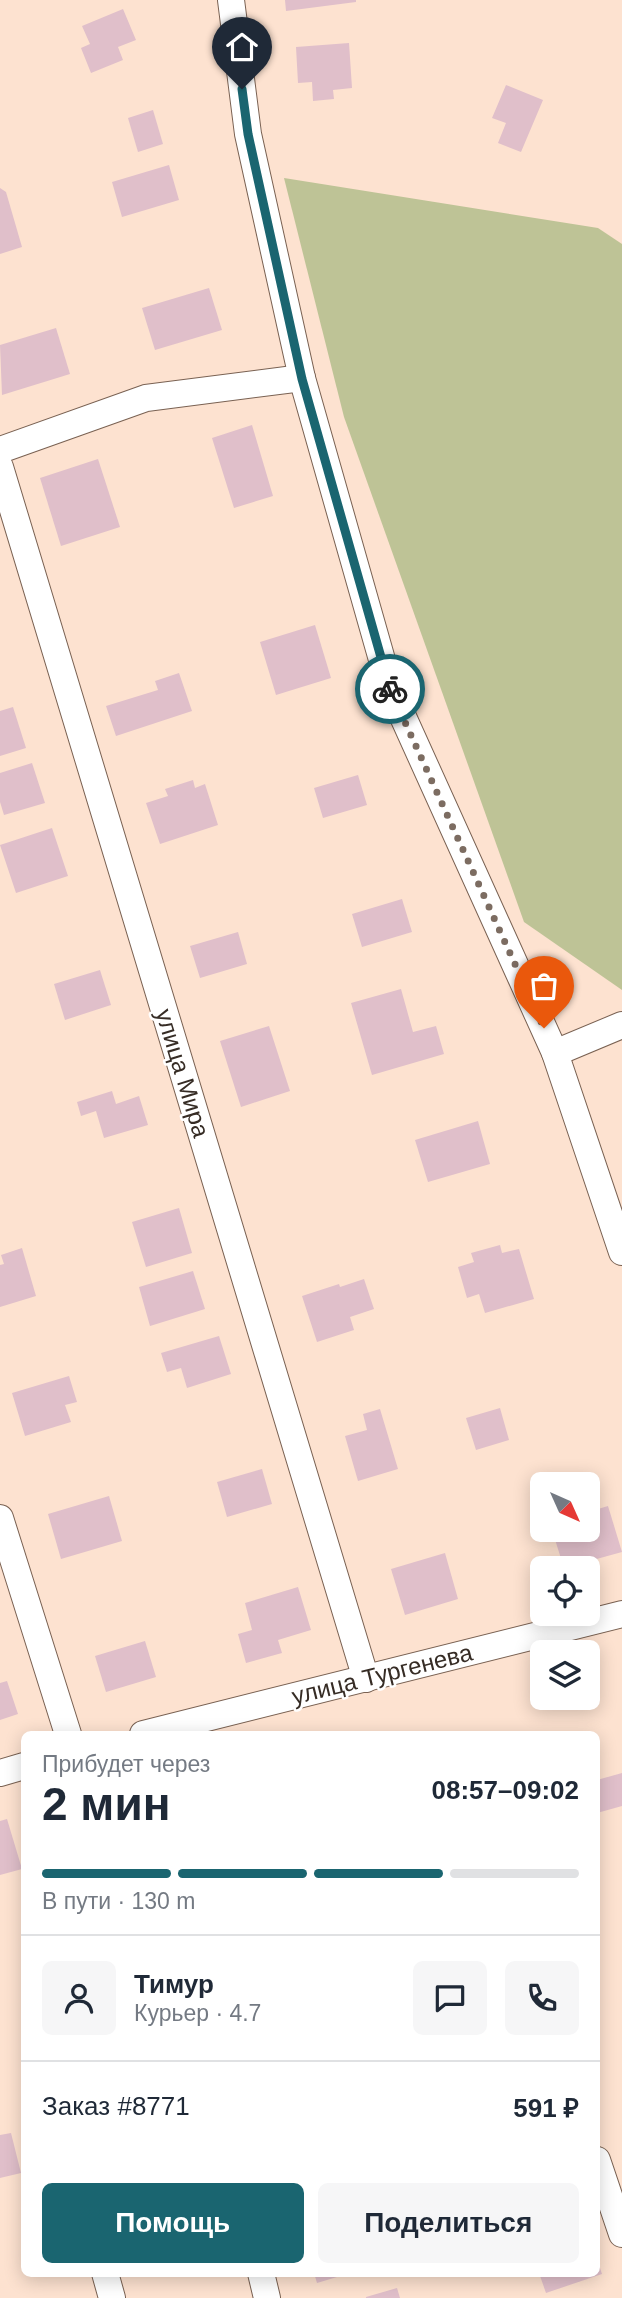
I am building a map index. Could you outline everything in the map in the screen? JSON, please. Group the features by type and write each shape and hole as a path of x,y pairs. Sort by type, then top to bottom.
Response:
{"street":[{"path":"231,0 248,134 302,379 390,688 555,1053 622,1252"},
{"path":"0,450 146,398 302,379"},
{"name":"улица Мира","path":"0,467 366,1679"},
{"path":"555,1053 622,1025"},
{"path":"0,1518 67,1731"},
{"name":"улица Тургенева","path":"155,1731 622,1614"},
{"path":"0,1773 21,1767"},
{"path":"600,2169 622,2234"},
{"path":"106,2277 112,2298"},
{"path":"262,2277 267,2298"}],"green space":[{"path":"284,178 598,228 622,244 622,990 524,922 344,417"}],"building":[{"path":"285,0 356,0 356,2 286,11"},
{"path":"123,9 136,40 118,47 123,60 91,73 81,48 90,44 82,26"},
{"path":"349,43 352,88 333,90 334,99 313,101 312,82 298,83 296,47"},
{"path":"506,85 543,100 521,152 498,143 506,123 492,118"},
{"path":"153,110 163,144 138,152 128,118"},
{"path":"169,165 179,200 122,217 112,182"},
{"path":"0,188 6,192 22,247 0,254"},
{"path":"209,288 222,330 155,350 142,308"},
{"path":"56,328 70,374 2,395 0,345"},
{"path":"252,425 273,496 234,508 212,438"},
{"path":"98,459 120,527 61,546 40,478"},
{"path":"315,625 331,678 276,695 260,642"},
{"path":"179,673 192,711 116,736 106,706 158,690 155,681"},
{"path":"13,707 26,748 0,756 0,711"},
{"path":"32,763 45,803 4,815 0,802 0,773"},
{"path":"358,775 367,805 323,818 314,788"},
{"path":"193,780 195,788 205,784 218,825 160,844 146,803 168,796 165,789"},
{"path":"52,828 68,876 16,893 0,845"},
{"path":"402,899 412,932 362,947 352,914"},
{"path":"238,932 247,964 200,978 190,946"},
{"path":"100,970 111,1005 65,1020 54,984"},
{"path":"401,989 413,1032 436,1026 444,1054 372,1075 351,1003"},
{"path":"269,1026 290,1091 241,1107 220,1041"},
{"path":"112,1091 116,1104 139,1096 148,1125 104,1138 96,1111 81,1116 77,1102"},
{"path":"478,1121 490,1164 428,1182 415,1140"},
{"path":"179,1208 192,1253 146,1267 132,1222"},
{"path":"500,1245 502,1253 519,1249 534,1299 485,1313 479,1294 467,1298 458,1267 474,1262 471,1253"},
{"path":"22,1248 36,1296 0,1307 0,1265 4,1264 1,1255"},
{"path":"193,1271 205,1309 150,1326 139,1287"},
{"path":"364,1279 374,1309 350,1317 354,1330 317,1342 302,1296"},
{"path":"219,1336 231,1374 187,1388 181,1368 167,1372 161,1353"},
{"path":"69,1376 77,1402 65,1405 71,1422 25,1436 12,1393"},
{"path":"500,1408 509,1440 476,1450 466,1418"},
{"path":"380,1409 398,1469 358,1481 345,1436 367,1430 363,1414"},
{"path":"262,1469 272,1504 227,1517 217,1482"},
{"path":"109,1496 122,1541 61,1559 48,1514"},
{"path":"608,1506 622,1552 600,1558 560,1556 556,1542 600,1542 600,1508"},
{"path":"445,1553 458,1599 405,1615 391,1569"},
{"path":"298,1587 311,1630 278,1640 282,1653 246,1663 238,1634 252,1630 245,1603"},
{"path":"145,1641 156,1677 106,1692 95,1656"},
{"path":"7,1681 18,1714 0,1720 0,1683"},
{"path":"622,1773 622,1806 600,1812 600,1779"},
{"path":"7,1819 21,1869 0,1875 0,1821"},
{"path":"11,2133 21,2173 0,2178 0,2135"},
{"path":"315,2277 337,2277 317,2283"},
{"path":"540,2277 593,2277 546,2293"},
{"path":"397,2288 400,2298 366,2298 366,2297"}],"way so far":[{"path":"390,689 544,1028"}],"route":[{"path":"242,89 248,134 302,379 390,689"}]}
